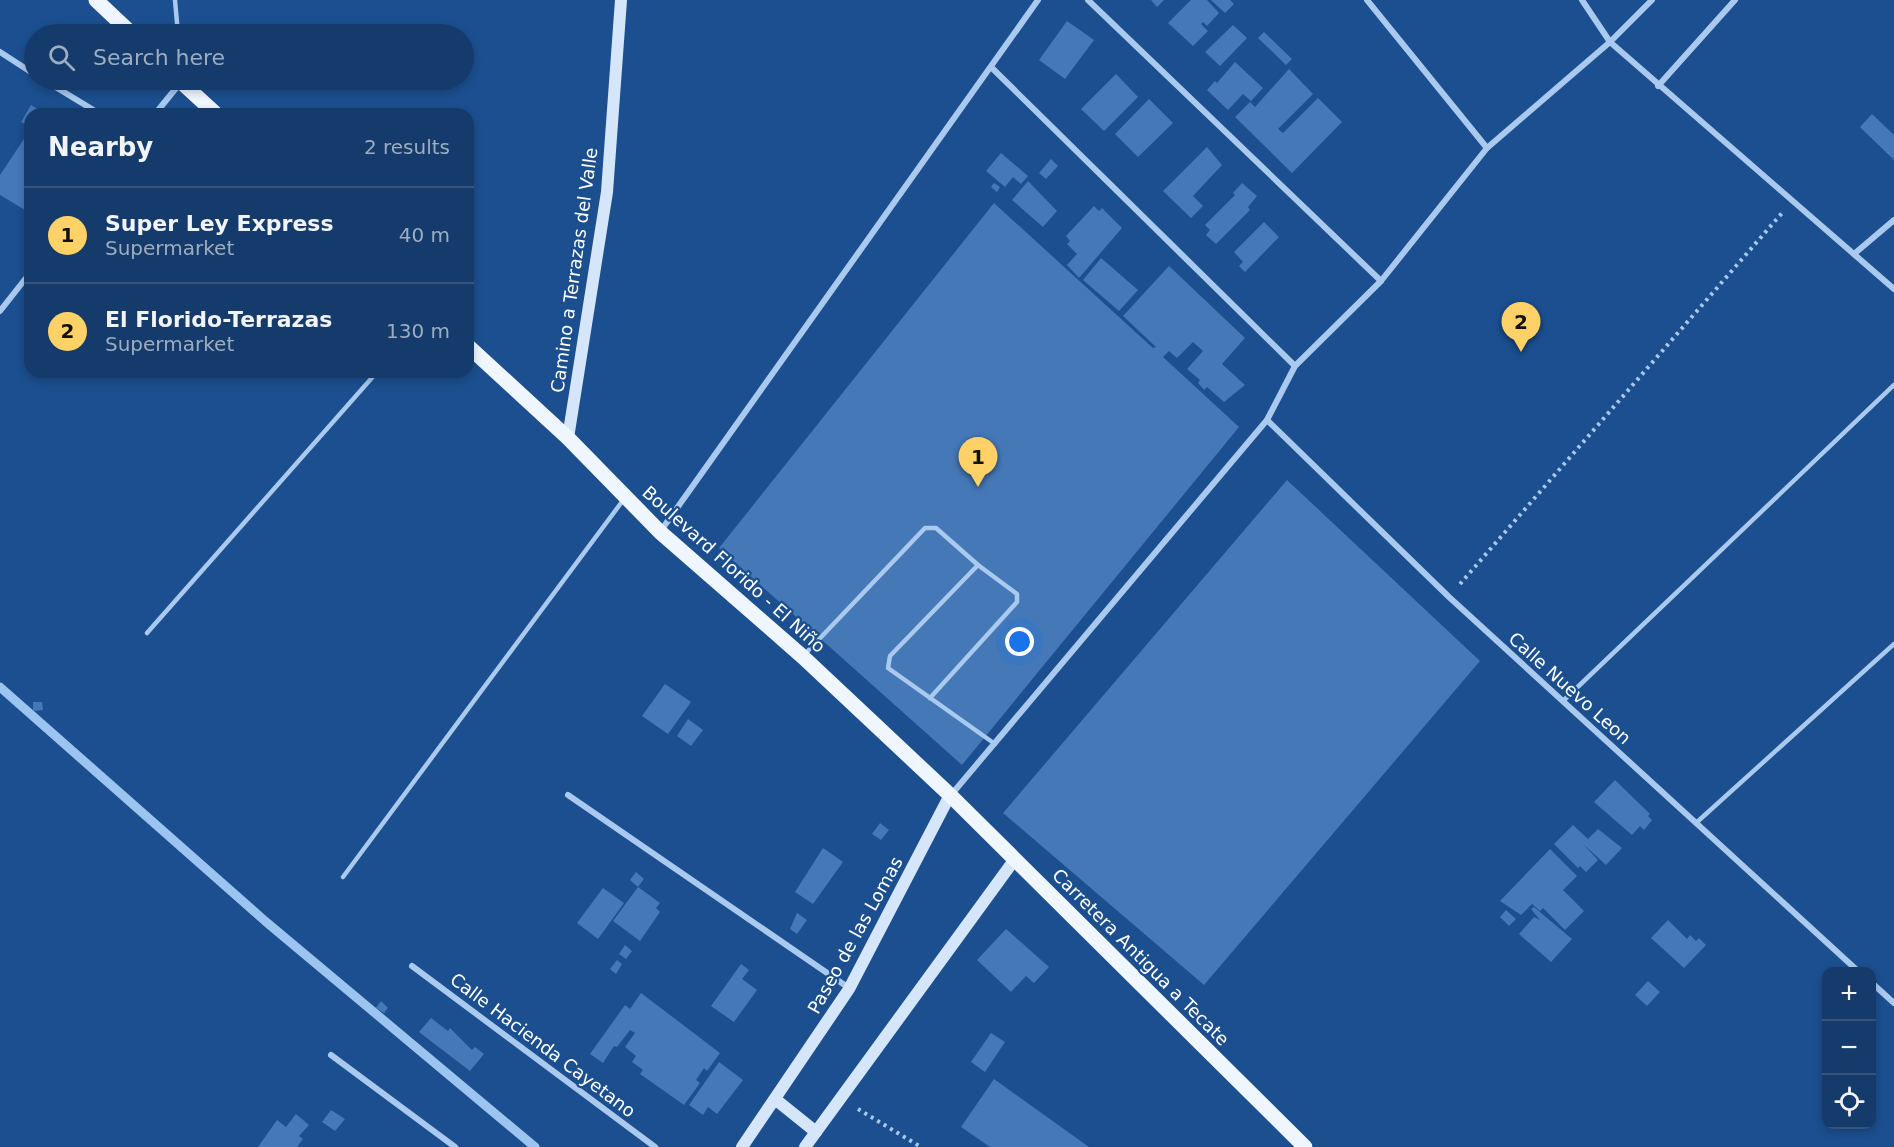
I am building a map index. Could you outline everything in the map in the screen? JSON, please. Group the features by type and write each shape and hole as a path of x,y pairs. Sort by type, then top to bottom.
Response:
{"main road":[{"path":"96,0 121,24"},
{"name":"Camino a Terrazas del Valle","path":"568,438 607,192 621,0"},
{"path":"191,90 210,108"},
{"name":"Boulevard Florido - El Niño","path":"474,352 568,438 660,532 802,657 951,795"},
{"name":"Carretera Antigua a Tecate","path":"951,795 1305,1147"},
{"name":"Paseo de las Lomas","path":"741,1147 849,989 951,795"},
{"path":"805,1147 1015,859"},
{"path":"775,1098 816,1132"}],"street":[{"path":"660,532 1038,0"},
{"path":"1088,0 1381,281"},
{"path":"1367,0 1487,148"},
{"path":"1582,0 1610,42 1894,289"},
{"path":"951,795 1267,420 1295,366 1381,281 1487,148 1610,42 1652,0"},
{"path":"1658,86 1735,0"},
{"path":"0,52 24,68"},
{"path":"991,67 1295,366"},
{"path":"60,90 90,108"},
{"path":"159,108 173,90"},
{"path":"1854,254 1894,220"},
{"path":"0,311 24,281"},
{"name":"Calle Nuevo Leon","path":"1267,420 1449,597 1854,967"},
{"path":"568,795 849,989"},
{"name":"Calle Hacienda Cayetano","path":"412,966 655,1147"},
{"path":"1876,987 1894,1003"},
{"path":"331,1055 455,1147"}],"lane":[{"path":"175,0 177,24"},
{"path":"147,633 372,378"},
{"path":"1563,701 1894,385"},
{"path":"343,877 626,497"},
{"path":"802,657 925,528 936,528 978,565 1017,594 1017,602 930,698"},
{"path":"978,565 890,656 888,668 995,744"},
{"path":"1696,823 1894,644"}],"path":[{"path":"1449,597 1792,202"},
{"path":"840,1098 921,1147"}],"building":[{"path":"1151,0 1164,0 1157,7"},
{"path":"1191,0 1207,0 1219,13 1207,26 1203,22 1201,24 1208,31 1193,46 1168,23"},
{"path":"1211,0 1230,0 1234,4 1225,13"},
{"path":"1067,21 1094,40 1065,79 1039,60"},
{"path":"1233,25 1247,38 1220,66 1205,52"},
{"path":"1264,32 1292,59 1286,65 1258,38"},
{"path":"1235,62 1263,88 1251,101 1243,94 1228,110 1207,90 1215,81 1217,83"},
{"path":"1289,69 1313,94 1278,129 1283,133 1318,98 1342,122 1292,173 1235,117 1250,102 1255,107"},
{"path":"1116,74 1138,97 1104,131 1081,109"},
{"path":"1149,99 1173,123 1138,157 1115,134"},
{"path":"1872,114 1894,135 1894,160 1860,127"},
{"path":"24,139 24,209 0,195 0,175"},
{"path":"1207,147 1222,165 1193,196 1203,206 1191,218 1163,191"},
{"path":"1001,153 1028,176 1021,184 1013,177 1005,187 986,171"},
{"path":"1051,159 1058,166 1046,179 1039,173"},
{"path":"1028,181 1057,211 1043,227 1012,200"},
{"path":"994,183 1000,187 997,192 991,187"},
{"path":"1242,183 1257,196 1248,207 1250,210 1216,244 1206,235 1210,230 1205,225 1235,195 1233,193"},
{"path":"994,203 1153,348 1156,347 1123,316 1169,266 1245,338 1222,364 1245,385 1224,402 1207,387 1204,390 1198,383 1200,380 1187,369 1203,351 1193,342 1177,358 1169,351 1163,357 1239,427 962,765 719,548"},
{"path":"1094,206 1099,211 1102,208 1122,228 1079,278 1067,265 1077,254 1067,244 1070,241 1066,236"},
{"path":"1264,222 1279,237 1245,272 1239,266 1243,262 1234,252"},
{"path":"1101,258 1138,290 1119,311 1083,280"},
{"path":"1287,480 1480,661 1204,985 1003,813"},
{"path":"665,684 691,702 668,734 642,716"},
{"path":"33,702 42,702 43,710 33,711"},
{"path":"688,719 703,730 691,746 677,736"},
{"path":"1615,780 1650,814 1648,816 1652,820 1644,830 1640,826 1632,835 1594,802"},
{"path":"880,823 889,830 881,840 872,834"},
{"path":"1573,825 1588,839 1598,829 1622,848 1606,865 1583,844 1598,860 1586,872 1580,866 1578,868 1554,844"},
{"path":"823,848 843,862 813,904 795,892"},
{"path":"1550,849 1577,876 1563,890 1584,911 1565,930 1543,908 1540,911 1532,904 1521,915 1500,901"},
{"path":"636,872 644,879 638,887 630,880"},
{"path":"638,887 660,903 656,908 660,912 640,941 613,921"},
{"path":"603,888 624,903 598,939 577,923"},
{"path":"1534,907 1572,939 1551,962 1519,934 1534,917 1540,920 1531,909"},
{"path":"1506,910 1516,919 1509,926 1500,917"},
{"path":"797,913 807,920 797,934 790,929"},
{"path":"1668,920 1687,939 1690,935 1696,941 1699,938 1706,945 1684,968 1651,938"},
{"path":"1006,929 1049,967 1034,983 1026,976 1011,992 977,960"},
{"path":"625,945 632,951 626,959 619,954"},
{"path":"617,960 622,964 616,974 610,969"},
{"path":"741,964 749,970 742,979 757,990 734,1022 711,1006"},
{"path":"1648,981 1660,992 1647,1006 1635,995"},
{"path":"641,993 720,1053 707,1071 704,1068 696,1080 700,1083 684,1105 640,1074 643,1070 632,1062 636,1056 625,1047 635,1033 630,1030 617,1047 614,1046 603,1063 590,1054 625,1005 630,1009"},
{"path":"381,1001 388,1008 384,1013 376,1008"},
{"path":"431,1018 448,1031 450,1028 472,1050 475,1047 484,1054 470,1071 419,1032"},
{"path":"991,1033 1005,1042 985,1072 971,1062"},
{"path":"719,1062 743,1080 717,1114 708,1107 703,1115 689,1105"},
{"path":"994,1079 1089,1147 990,1147 961,1127"},
{"path":"331,1110 345,1119 335,1131 322,1122"},
{"path":"296,1114 309,1125 299,1136 303,1139 297,1147 258,1147 277,1120 286,1127"}],"waterway":[{"path":"0,687 265,921 535,1147"}],"place":[{"name":"El Florido-Terrazas","path":"1521,352"},
{"name":"Super Ley Express","path":"978,487"}]}
